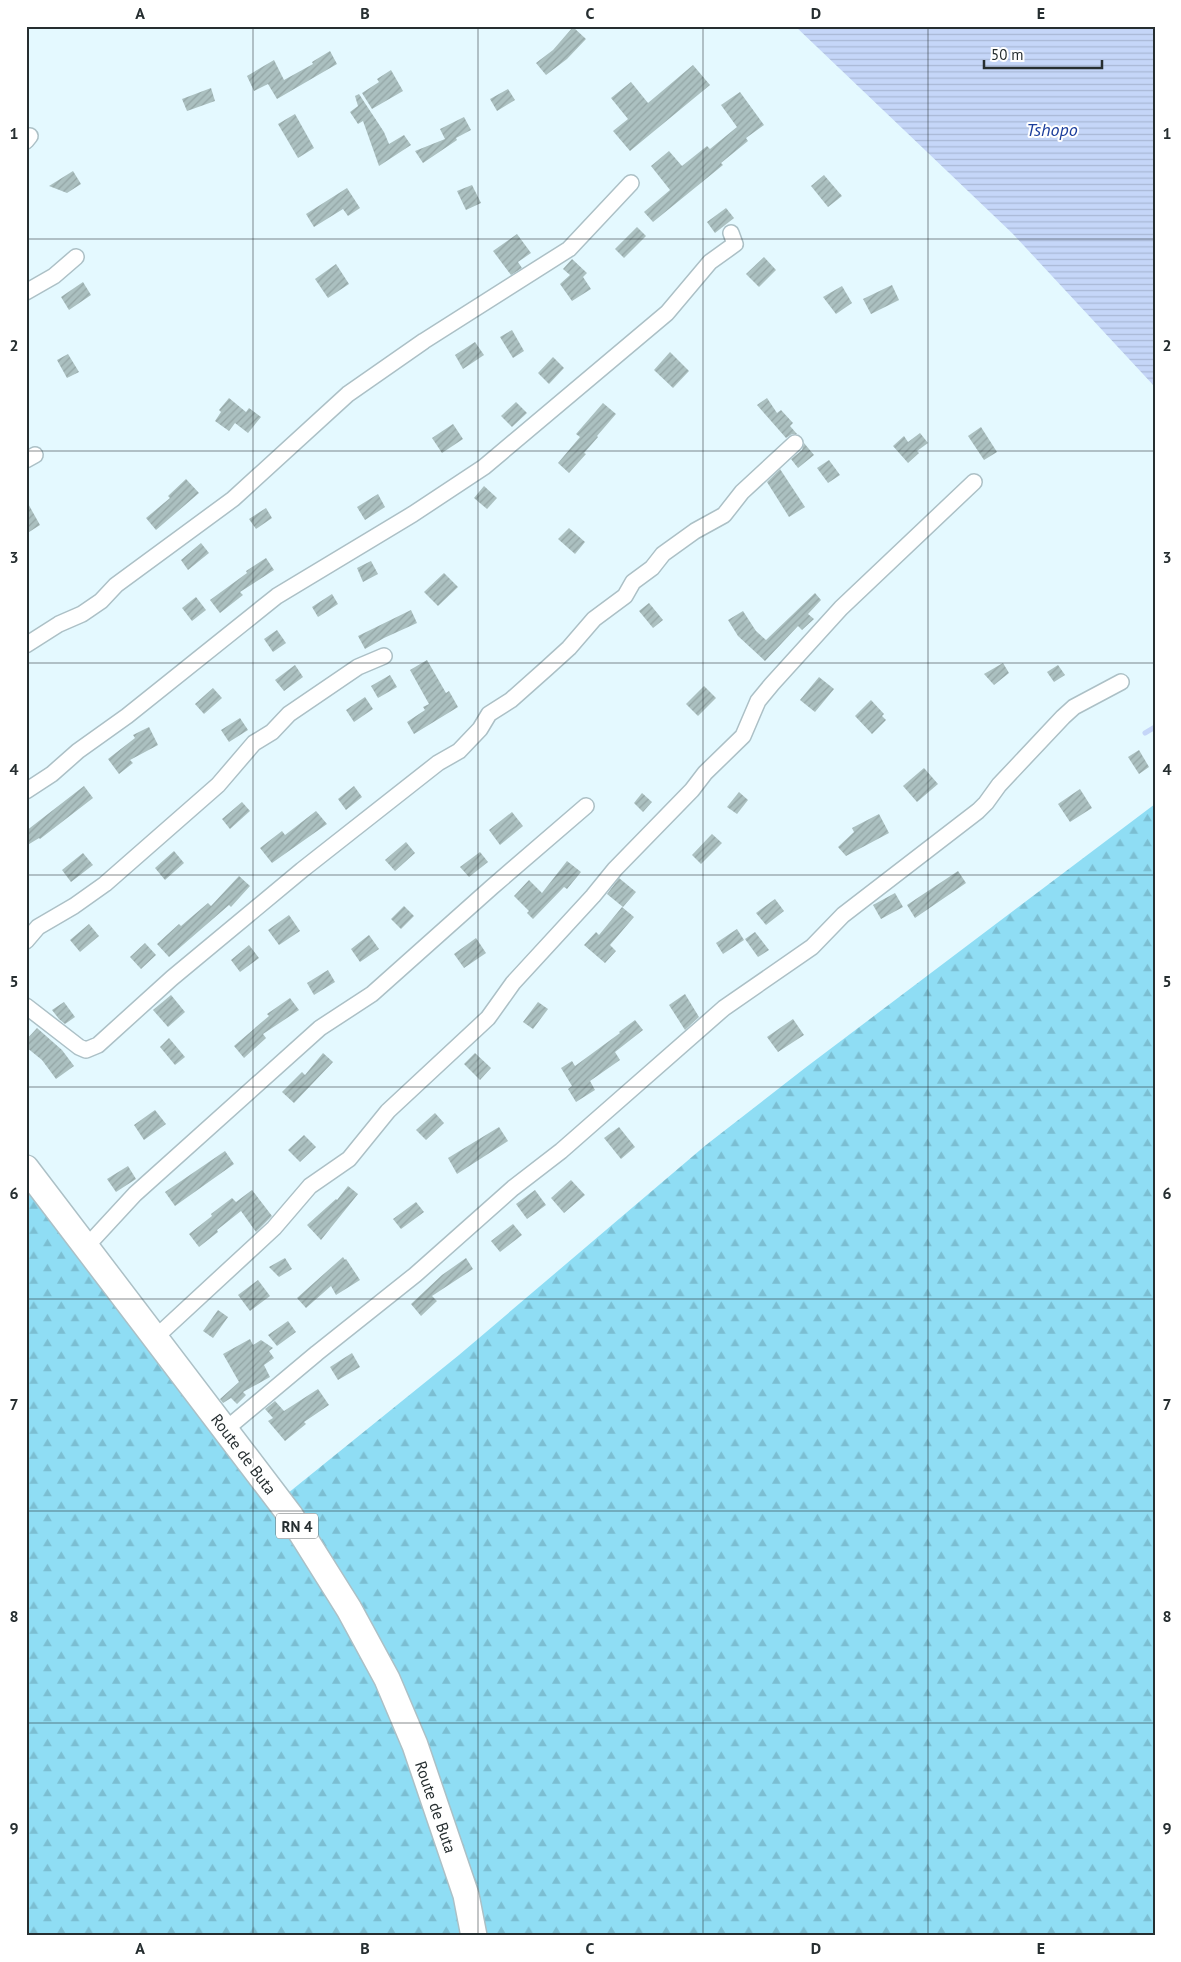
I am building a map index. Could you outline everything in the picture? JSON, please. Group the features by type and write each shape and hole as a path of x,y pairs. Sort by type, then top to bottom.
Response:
{"highway":[{"name":"Route de Buta","path":"26,1168 290,1515 349,1609 387,1679 415,1745 466,1895 474,1936"}],"street":[{"path":"26,645 59,624 82,614 101,601 116,585 233,499 348,394 424,341 569,249 631,182"},
{"path":"26,791 52,774 78,751 127,716 277,596 413,514 490,462 667,313 710,262 735,244 731,233"},
{"path":"26,292 54,276 76,258"},
{"path":"26,1006 78,1047 86,1050 98,1045 172,978 302,870 438,763 459,751 480,729 489,714 511,700 569,648 594,619 625,596 637,578 652,568 663,554 695,531 724,515 746,488 795,443"},
{"path":"156,1338 274,1228 310,1186 349,1160 388,1111 488,1018 513,984 594,896 614,869 692,790 730,746 742,736 758,701 772,684 777,681 841,608 974,482"},
{"path":"26,941 38,927 74,906 105,884 218,785 254,743 272,732 290,714 358,666 384,656"},
{"path":"226,1430 317,1353 416,1274 513,1188 561,1151 713,1017 812,947 843,915 978,811 999,785 1069,712 1121,682"},
{"path":"86,1247 135,1194 312,1034 372,994 586,806"}],"green space":[{"path":"1155,804 1155,1936 26,1936 26,1181 272,1506 459,1355 706,1145"}],"water":[{"name":"Tshopo","path":"795,26 1155,26 1155,387 1013,234"}],"building":[{"path":"573,27 586,39 567,59 546,75 536,63 553,50"},
{"path":"330,51 337,64 277,99 268,84 254,91 247,76 274,60 284,80 313,64 312,62"},
{"path":"693,65 710,85 630,151 613,131 628,119 611,98 631,82 648,103"},
{"path":"391,70 403,91 372,109 362,93 379,82 377,79"},
{"path":"211,88 215,101 187,111 182,99"},
{"path":"508,89 515,100 497,111 490,99"},
{"path":"740,92 764,125 746,138 748,141 721,163 723,165 653,222 644,212 670,190 651,166 669,151 682,166 707,146 710,149 737,127 721,105"},
{"path":"359,94 384,132 389,144 404,135 411,145 379,166 363,121 358,124 350,112 358,106 355,96"},
{"path":"295,114 314,148 298,158 278,124"},
{"path":"464,117 471,130 456,138 457,140 423,163 415,151 445,139 440,129"},
{"path":"73,171 81,184 67,193 49,186"},
{"path":"824,175 842,196 828,207 811,186"},
{"path":"472,185 481,203 466,210 457,191"},
{"path":"347,188 360,208 348,216 343,209 314,227 306,214"},
{"path":"726,208 734,218 715,233 707,222"},
{"path":"637,227 646,236 624,258 615,249"},
{"path":"517,234 531,253 518,262 522,268 511,275 493,251"},
{"path":"764,257 776,270 759,287 746,274"},
{"path":"572,259 587,273 583,277 591,289 572,301 560,284 570,275 563,269"},
{"path":"336,264 349,284 328,298 315,279"},
{"path":"83,282 91,295 69,310 61,297"},
{"path":"892,285 899,300 871,314 863,299"},
{"path":"842,286 852,303 836,314 823,297"},
{"path":"512,330 524,351 513,358 500,337"},
{"path":"475,342 484,355 463,369 455,355"},
{"path":"670,352 689,371 673,388 654,370"},
{"path":"68,354 79,372 67,378 57,360"},
{"path":"553,357 564,368 549,384 538,373"},
{"path":"229,398 246,412 249,408 261,417 248,433 235,423 229,431 215,421 221,412 219,410"},
{"path":"767,398 777,413 781,410 793,423 790,426 797,434 792,434 786,438 757,405"},
{"path":"516,402 527,413 512,427 501,416"},
{"path":"603,403 616,414 569,473 558,463 580,437 576,434"},
{"path":"453,424 463,439 442,453 432,438"},
{"path":"981,427 997,452 984,460 968,436"},
{"path":"920,433 928,443 917,451 919,453 908,463 893,446 904,436 908,442"},
{"path":"804,443 814,455 798,468 791,459 802,450"},
{"path":"829,460 840,475 828,483 817,468"},
{"path":"780,469 805,507 789,517 767,482"},
{"path":"186,479 199,493 156,530 146,518 170,498 168,496"},
{"path":"484,486 497,498 487,509 474,498"},
{"path":"378,494 385,507 365,520 357,507"},
{"path":"26,500 40,525 26,534"},
{"path":"266,508 272,518 256,529 249,519"},
{"path":"569,528 585,542 575,554 558,539"},
{"path":"201,543 209,553 188,570 181,560"},
{"path":"266,558 274,570 240,592 243,595 220,613 210,600 247,573 246,571"},
{"path":"371,561 378,574 363,582 357,568"},
{"path":"444,573 458,587 438,606 424,592"},
{"path":"815,593 821,600 808,614 814,619 802,630 798,626 765,661 738,636 728,620 743,611 756,631 766,640"},
{"path":"332,594 338,604 318,617 312,607"},
{"path":"196,597 206,610 192,621 182,608"},
{"path":"649,603 663,620 653,628 639,611"},
{"path":"411,610 417,623 365,649 358,636"},
{"path":"277,630 286,643 273,652 264,639"},
{"path":"427,660 446,693 449,691 458,707 414,734 407,722 425,710 423,707 429,704 410,670"},
{"path":"1003,663 1009,673 994,685 984,674"},
{"path":"295,665 303,677 284,691 275,680"},
{"path":"1058,665 1065,675 1054,682 1047,672"},
{"path":"390,675 397,687 378,698 371,686"},
{"path":"819,677 834,689 815,712 800,700"},
{"path":"704,686 716,698 698,716 686,704"},
{"path":"213,688 222,698 204,714 195,704"},
{"path":"365,697 373,709 354,722 346,710"},
{"path":"871,700 884,714 882,716 886,720 872,734 855,716"},
{"path":"240,718 248,730 229,742 221,730"},
{"path":"149,727 158,745 130,760 133,763 119,774 108,759 135,738 133,735"},
{"path":"1139,750 1149,767 1139,774 1128,757"},
{"path":"924,768 938,784 917,802 903,786"},
{"path":"84,786 93,798 40,839 26,846 26,831"},
{"path":"354,786 362,797 346,810 338,799"},
{"path":"1080,789 1092,808 1070,822 1058,804"},
{"path":"739,792 748,800 737,814 727,807"},
{"path":"642,793 652,802 643,812 634,803"},
{"path":"242,802 250,811 230,829 222,819"},
{"path":"316,811 327,824 272,863 260,848 282,831 285,835"},
{"path":"512,812 523,826 500,845 489,830"},
{"path":"879,814 889,833 846,856 838,847 854,832 852,828"},
{"path":"712,834 722,843 701,864 692,855"},
{"path":"406,842 415,853 395,871 385,860"},
{"path":"174,851 184,863 165,880 155,868"},
{"path":"480,852 488,862 469,877 460,867"},
{"path":"83,853 93,865 71,882 62,870"},
{"path":"567,861 581,872 567,889 564,887 533,919 527,913 529,911 514,896 529,880 542,893"},
{"path":"958,871 966,883 915,918 907,905"},
{"path":"239,876 250,886 231,907 229,905 169,957 157,944 179,924 181,926 208,903 211,906"},
{"path":"619,878 636,892 623,907 607,894"},
{"path":"895,893 903,907 881,919 873,905"},
{"path":"775,899 784,911 766,925 756,913"},
{"path":"404,906 414,916 401,929 391,919"},
{"path":"622,907 634,917 610,945 616,951 605,963 584,945 596,932 599,935"},
{"path":"289,915 300,931 279,945 268,930"},
{"path":"89,924 99,936 80,952 70,940"},
{"path":"737,929 744,940 723,954 716,943"},
{"path":"755,932 769,950 758,957 745,939"},
{"path":"369,935 379,949 360,962 351,949"},
{"path":"476,938 486,953 464,968 454,954"},
{"path":"145,943 156,955 141,969 130,957"},
{"path":"249,945 259,958 240,972 231,960"},
{"path":"328,970 335,982 314,995 307,983"},
{"path":"685,994 699,1017 685,1030 669,1005"},
{"path":"171,995 185,1012 168,1027 153,1010"},
{"path":"290,998 299,1010 263,1034 266,1038 244,1058 234,1046 269,1016 267,1014"},
{"path":"64,1002 75,1017 65,1024 52,1010"},
{"path":"538,1002 548,1009 533,1029 523,1022"},
{"path":"793,1019 804,1035 778,1052 767,1037"},
{"path":"635,1020 643,1030 615,1052 620,1060 590,1081 595,1090 576,1102 568,1089 572,1086 561,1068 572,1061 575,1066"},
{"path":"37,1028 62,1050 74,1066 56,1079 42,1060 26,1047 26,1040"},
{"path":"169,1038 185,1057 175,1065 160,1047"},
{"path":"323,1053 333,1062 294,1103 282,1092 302,1072 305,1075"},
{"path":"475,1053 491,1068 480,1080 464,1064"},
{"path":"155,1110 166,1124 144,1140 134,1125"},
{"path":"435,1113 444,1123 426,1140 416,1130"},
{"path":"499,1127 508,1141 457,1174 448,1158"},
{"path":"619,1127 635,1147 621,1159 604,1138"},
{"path":"304,1135 316,1147 300,1162 288,1150"},
{"path":"225,1151 234,1164 175,1206 165,1192"},
{"path":"128,1166 136,1179 116,1192 107,1179"},
{"path":"571,1180 585,1195 564,1213 551,1198"},
{"path":"348,1186 358,1194 321,1240 307,1225 337,1200"},
{"path":"252,1190 272,1216 256,1232 241,1211 199,1247 189,1234 232,1198 236,1202"},
{"path":"535,1190 546,1205 527,1219 516,1204"},
{"path":"416,1202 424,1212 401,1229 393,1219"},
{"path":"513,1224 522,1235 500,1252 491,1241"},
{"path":"343,1257 360,1280 336,1295 331,1286 306,1308 297,1298"},
{"path":"285,1258 292,1269 279,1277 269,1267"},
{"path":"466,1258 473,1269 432,1296 437,1301 421,1316 411,1304 442,1275"},
{"path":"258,1280 270,1296 250,1311 238,1295"},
{"path":"218,1310 228,1317 213,1338 203,1331"},
{"path":"288,1321 296,1332 277,1346 268,1335"},
{"path":"250,1339 253,1345 261,1340 273,1348 269,1351 274,1358 264,1365 270,1377 243,1392 246,1395 237,1404 231,1398 223,1403 220,1399 239,1382 223,1354"},
{"path":"352,1353 360,1367 338,1380 330,1367"},
{"path":"318,1389 329,1405 304,1422 306,1424 285,1441 268,1421 273,1418 265,1409 275,1401 284,1411"}],"waterway":[{"path":"1145,733 1155,727"}]}
